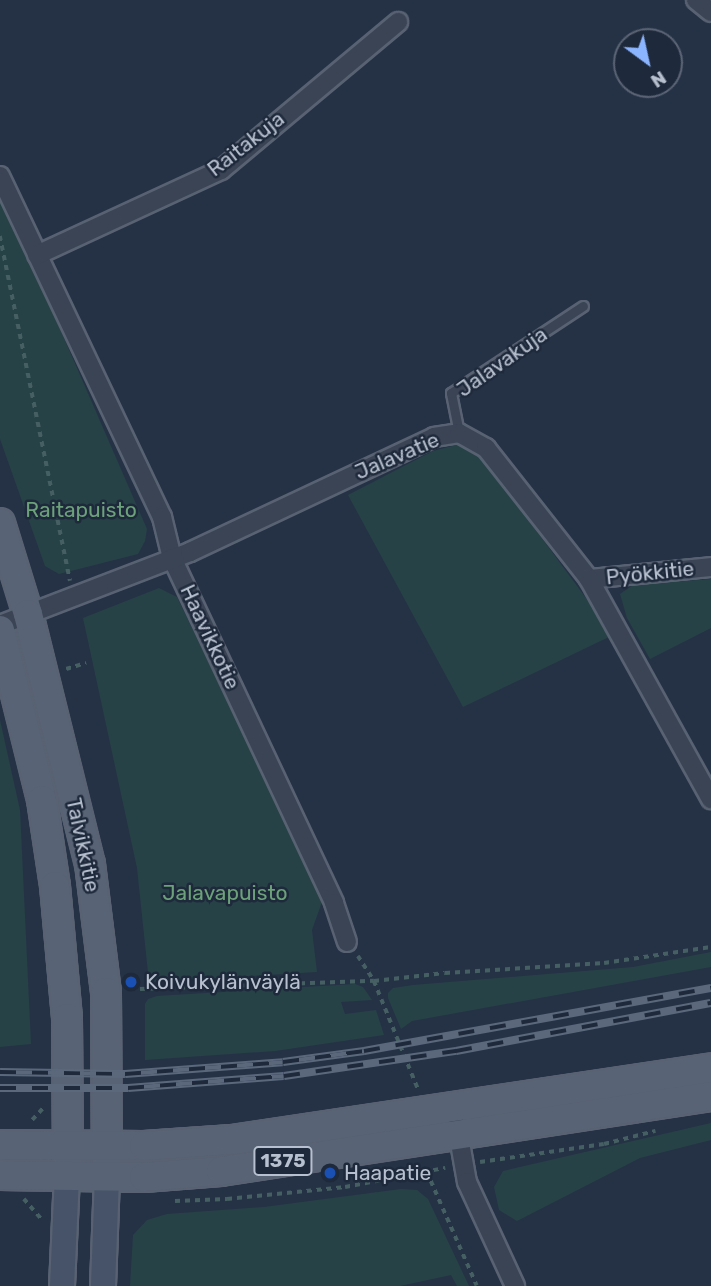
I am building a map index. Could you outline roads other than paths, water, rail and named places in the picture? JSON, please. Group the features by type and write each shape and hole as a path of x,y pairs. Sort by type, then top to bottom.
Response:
{"main road":[{"name":"Talvikkitie","path":"0,523 28,614 90,864 106,992 107,1175"},
{"name":"Talvikkitie","path":"0,627 42,800 55,886 67,1018 70,1145 67,1174"},
{"path":"0,1145 170,1145 232,1140 352,1119 453,1107 711,1068"},
{"path":"458,1134 711,1096"},
{"name":"1375","path":"10,1175 144,1177 221,1171 458,1134"},
{"path":"62,1286 67,1174"},
{"path":"103,1286 107,1175"}],"street":[{"path":"696,0 711,12"},
{"name":"Raitakuja","path":"37,256 221,170 398,22"},
{"name":"Haavikkotie","path":"0,176 162,517 172,558 334,903 347,942"},
{"name":"Jalavatie","path":"0,627 172,558 434,437 459,433 486,448 589,579 711,799"},
{"name":"Pyökkitie","path":"589,579 711,567"},
{"path":"453,1107 467,1182 515,1286"}],"lane":[{"name":"Jalavakuja","path":"459,433 451,393 583,306"}],"railway":[{"path":"0,1072 125,1074 283,1062 364,1051 711,988"},
{"path":"0,1088 128,1088 284,1076 456,1051 711,1003"}],"place":[{"name":"Koivukylänväylä","path":"131,982"},
{"name":"Haapatie","path":"330,1173"}],"park label":[{"name":"Raitapuisto","path":"81,510"},
{"name":"Jalavapuisto","path":"225,893"}]}
